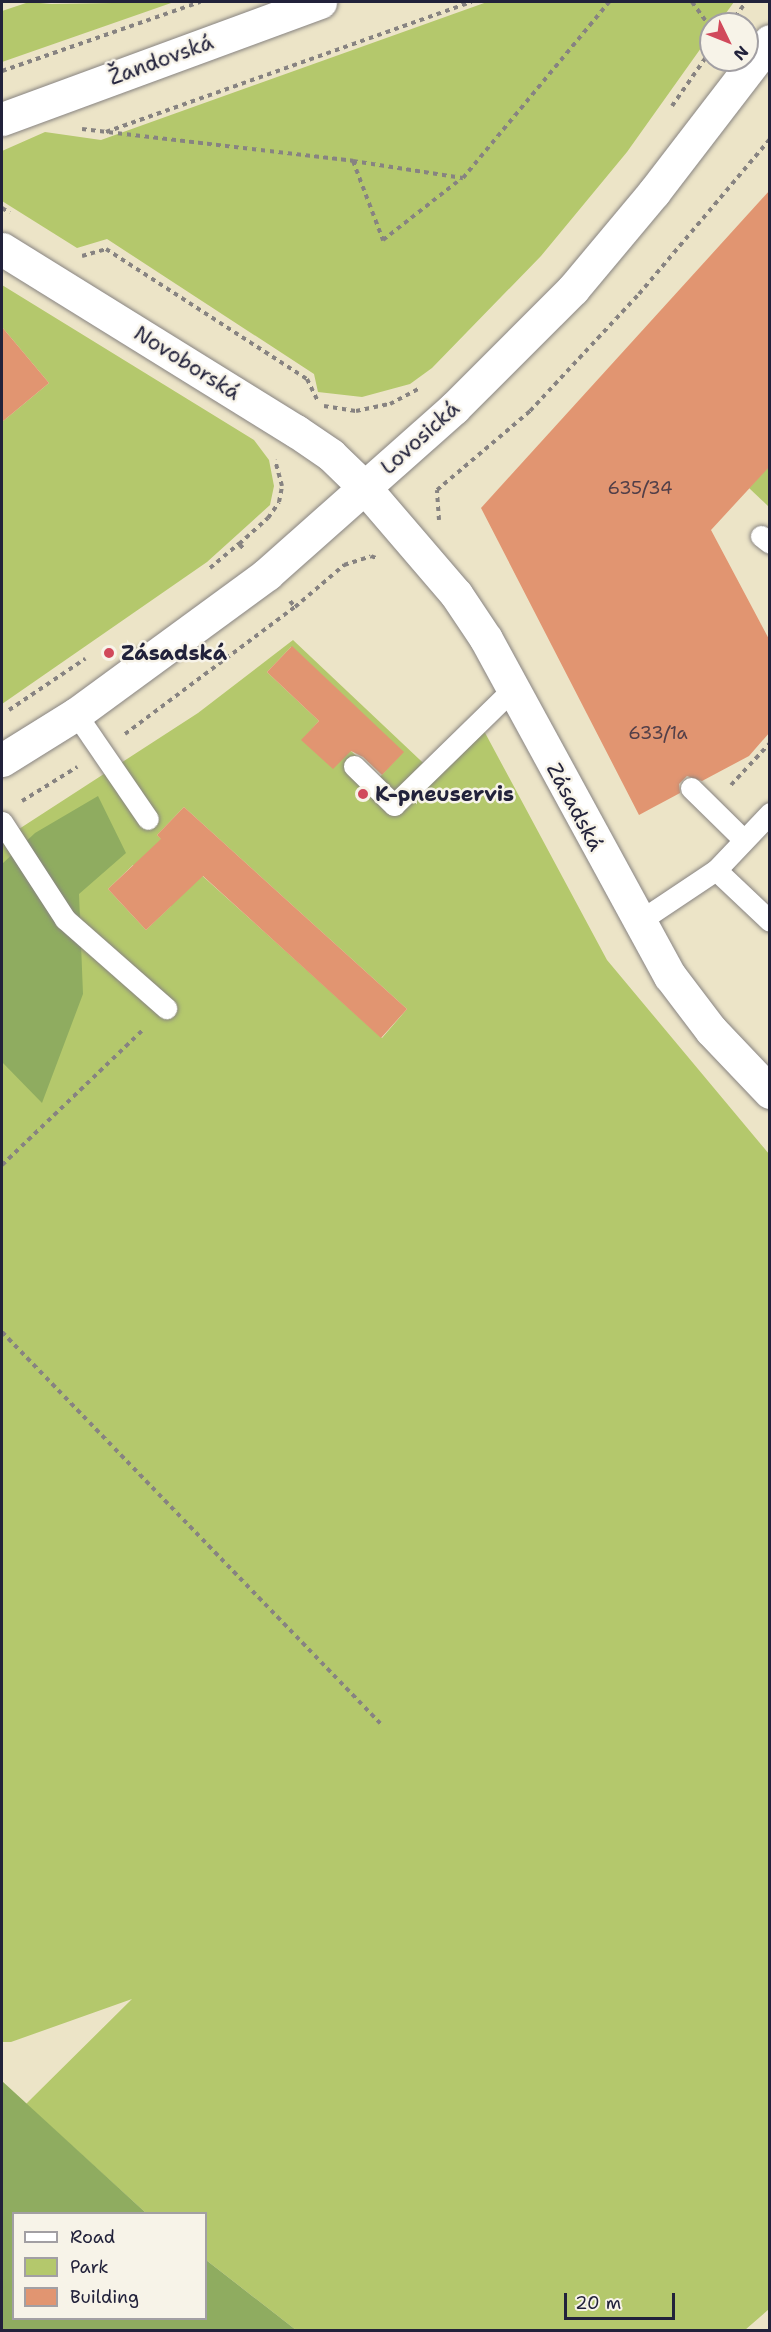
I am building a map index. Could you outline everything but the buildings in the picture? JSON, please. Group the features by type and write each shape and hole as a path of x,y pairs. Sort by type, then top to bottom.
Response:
{"street":[{"name":"Žandovská","path":"2,119 320,2"},
{"name":"Lovosická","path":"2,760 76,714 267,574 454,408 573,289 654,192 768,48"},
{"name":"Novoborská","path":"2,249 297,430 331,455 365,488"},
{"name":"Zásadská","path":"365,488 419,550 480,630 638,922 670,976 711,1030 770,1092"}],"lane":[{"path":"354,766 393,805 513,689"},
{"path":"76,714 100,753 148,819"},
{"path":"691,788 744,840"},
{"path":"638,922 716,870 770,813"},
{"path":"6,815 65,919 166,1008"},
{"path":"716,870 770,921"}],"path":[{"path":"2,71 200,2"},
{"path":"106,132 472,2"},
{"path":"353,161 383,240 463,178 609,2"},
{"path":"72,128 353,161 463,178"},
{"path":"419,550 440,530 437,490 538,403 639,294 770,139"},
{"path":"2,208 21,220"},
{"path":"78,257 106,249 307,379 320,405"},
{"path":"205,572 239,544"},
{"path":"6,815 100,753 295,607"},
{"path":"2,715 91,655"},
{"path":"2,1165 166,1008"},
{"path":"2,1332 381,1724"}],"green space":[{"path":"29,2 51,4 174,2 2,62 2,11"},
{"path":"487,2 734,2 727,12 699,12 699,51 627,152 541,256 432,368 410,384 362,397 318,392 314,374 107,239 77,248 2,201 2,151 45,132 101,140"},
{"path":"2,285 254,440 269,460 274,486 270,505 207,562 2,704 2,422 49,383 2,327"},
{"path":"769,466 769,507 749,488"},
{"path":"293,640 437,776 483,729 607,960 769,1154 769,2309 745,2330 296,2330 207,2261 207,2212 145,2212 26,2104 132,1999 11,2042 2,2042 2,840 198,713","holes":["291,647 403,752 379,778 351,751 302,740 319,721 267,672","184,807 407,1009 382,1038 157,835","133,865 171,906 146,930 108,889"]},
{"path":"98,796 126,853 79,894 83,994 42,1103 2,1062 2,864 35,833"},
{"path":"2,2081 145,2212 12,2212 12,2320 207,2320 207,2261 296,2330 2,2330"}],"place":[{"name":"Zásadská","path":"109,653"},
{"name":"K-pneuservis","path":"363,794"}]}
